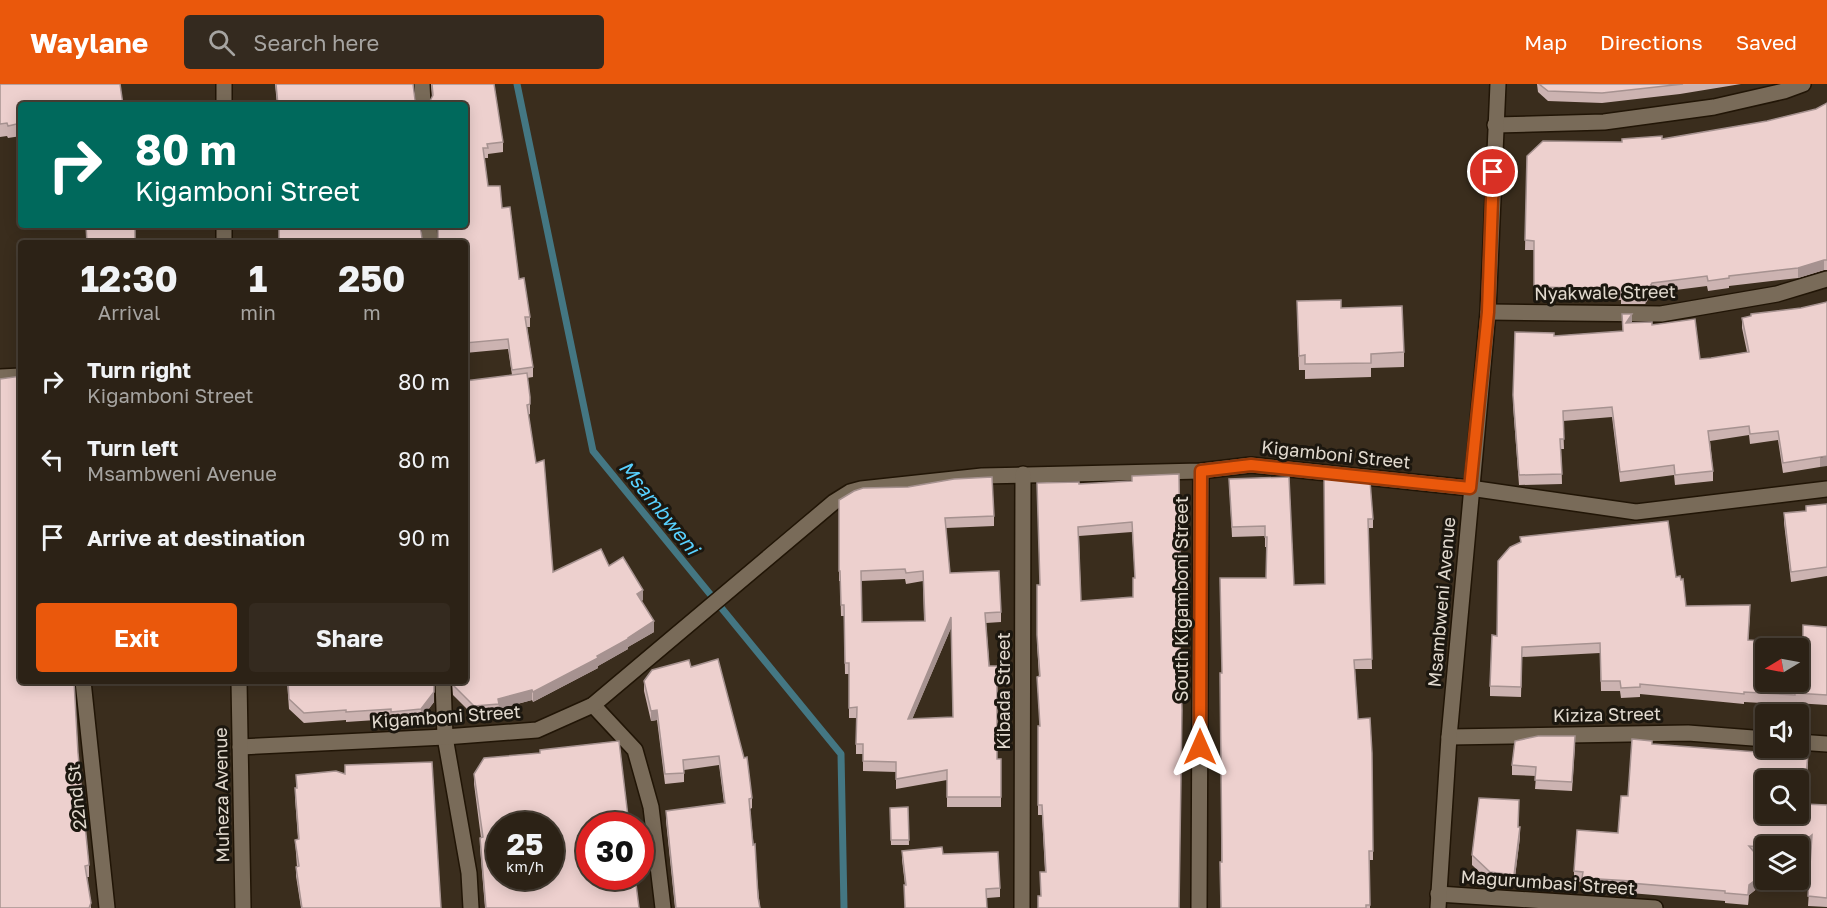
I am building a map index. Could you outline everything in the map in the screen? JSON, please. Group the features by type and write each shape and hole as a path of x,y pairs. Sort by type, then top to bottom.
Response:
{"street":[{"path":"224,84 224,102"},
{"path":"422,84 423,102"},
{"name":"Msambweni Avenue","path":"1438,901 1470,488 1488,312 1498,84"},
{"path":"1495,125 1604,122 1714,107 1784,91 1803,84"},
{"name":"Nyakwale Street","path":"1488,312 1661,314 1777,294 1827,279"},
{"path":"0,377 18,376"},
{"name":"Kigamboni Street","path":"240,747 537,730 593,705 834,502 850,492 861,489 982,476 1201,471 1251,465 1470,488 1636,512 1827,489"},
{"name":"South Kigamboni Street","path":"1199,908 1201,471"},
{"name":"Kibada Street","path":"1022,908 1023,474"},
{"name":"22nd St","path":"83,684 107,908"},
{"name":"Muheza Avenue","path":"239,684 243,908"},
{"path":"443,684 445,737 469,873 471,908"},
{"path":"593,705 635,750 651,807 663,908"},
{"name":"Kiziza Street","path":"1449,736 1688,733 1755,738"},
{"path":"1809,743 1827,744"},
{"name":"Magurumbasi Street","path":"1438,901 1655,908"}],"building":[{"path":"0,84 120,84 123,102 18,102 18,124 8,126 7,123 0,124"},
{"path":"276,84 413,84 417,102 278,102"},
{"path":"432,84 494,84 503,142 487,144 488,148 483,148 488,186 500,186 502,208 510,207 519,279 524,278 530,317 525,317 533,367 512,370 508,339 468,343 468,240 435,240 438,238 438,228 468,228 468,102 430,102 433,95"},
{"path":"1539,84 1683,84 1602,93 1548,91"},
{"path":"1827,103 1827,260 1798,268 1729,276 1729,278 1708,281 1707,276 1652,283 1645,294 1585,291 1585,288 1534,287 1534,241 1525,240 1527,156 1543,141 1622,142 1622,139 1662,136 1662,139 1767,121 1816,109"},
{"path":"86,228 135,228 135,240 87,240"},
{"path":"279,228 420,228 424,240 279,240"},
{"path":"1341,300 1341,308 1402,306 1404,352 1371,354 1371,363 1305,364 1305,355 1299,356 1297,301"},
{"path":"1827,302 1827,456 1783,463 1778,431 1750,434 1749,426 1708,431 1713,471 1675,475 1674,465 1620,472 1612,407 1563,411 1564,439 1560,439 1562,474 1519,475 1513,395 1515,332 1554,333 1554,336 1623,331 1622,314 1632,314 1626,323 1652,322 1652,325 1695,319 1700,359 1711,358 1749,352 1742,318 1751,316 1751,314 1801,308"},
{"path":"527,373 530,404 527,405 536,463 544,460 553,572 601,549 609,566 623,557 643,590 637,594 654,621 597,656 598,658 533,692 532,690 498,699 499,704 474,706 453,685 468,684 468,381"},
{"path":"18,376 18,684 74,684 78,753 89,865 85,866 91,903 89,908 0,908 0,379"},
{"path":"1324,473 1366,477 1370,481 1373,519 1368,519 1372,659 1354,660 1358,719 1370,718 1373,851 1369,851 1370,905 1366,905 1366,908 1221,908 1220,578 1266,578 1267,537 1265,537 1265,526 1232,527 1229,479 1289,477 1294,585 1325,584"},
{"path":"1179,474 1182,710 1179,908 1038,908 1038,896 1041,896 1040,872 1046,872 1042,805 1038,805 1038,726 1040,726 1037,677 1040,676 1037,585 1040,585 1037,483 1079,482 1079,484 1132,481 1132,476","holes":["1132,522 1135,578 1133,578 1133,597 1081,601 1078,527"]},
{"path":"992,477 994,516 945,518 950,573 999,571 1001,612 985,613 989,666 997,666 997,759 1001,759 1001,797 947,797 947,770 896,779 896,762 863,761 863,744 856,744 857,707 849,708 849,663 845,663 844,605 841,605 839,571 839,500 863,488 908,487 954,479","holes":["905,569 906,573 923,571 925,621 862,622 861,571","951,617 953,717 908,719"]},
{"path":"1827,504 1827,567 1791,572 1784,513 1806,511 1806,506"},
{"path":"1668,521 1676,577 1680,576 1681,580 1683,579 1686,606 1750,605 1748,640 1755,641 1755,692 1809,692 1809,638 1803,638 1803,625 1827,627 1827,695 1744,692 1744,694 1640,684 1640,687 1621,688 1620,681 1601,681 1600,643 1522,647 1521,687 1490,686 1492,635 1497,636 1498,561 1510,547 1521,542 1520,537"},
{"path":"718,659 744,758 747,757 760,908 676,908 666,811 725,803 719,756 683,760 684,773 665,774 657,710 651,711 644,681 652,670 689,660 691,667"},
{"path":"288,684 434,684 434,692 421,709 391,712 391,709 304,713 289,699"},
{"path":"1538,736 1575,736 1572,782 1535,780 1536,767 1512,765 1515,741"},
{"path":"1632,739 1652,741 1652,744 1755,752 1755,758 1808,758 1807,770 1755,770 1755,824 1809,824 1809,804 1827,805 1827,898 1808,896 1812,835 1809,837 1755,836 1755,846 1749,846 1755,853 1755,880 1749,885 1748,895 1630,883 1631,881 1582,878 1583,872 1574,871 1577,830 1618,833 1621,796 1628,796"},
{"path":"619,741 627,812 576,812 576,890 637,890 639,908 486,908 480,838 483,837 474,774 484,758 540,753 540,750"},
{"path":"432,762 441,908 302,908 296,867 299,866 295,840 299,839 296,775 336,771 345,774 345,765"},
{"path":"1479,798 1519,800 1518,827 1520,827 1514,875 1490,872 1472,855"},
{"path":"908,807 909,840 891,840 890,808"},
{"path":"942,847 943,854 998,852 1000,888 986,889 987,908 905,908 904,885 906,885 902,851"}],"waterway":[{"name":"Msambweni","path":"517,84 593,451 841,754 844,908"}],"route":[{"path":"1200,747 1201,471 1251,465 1470,488 1488,312 1493,172"}]}
